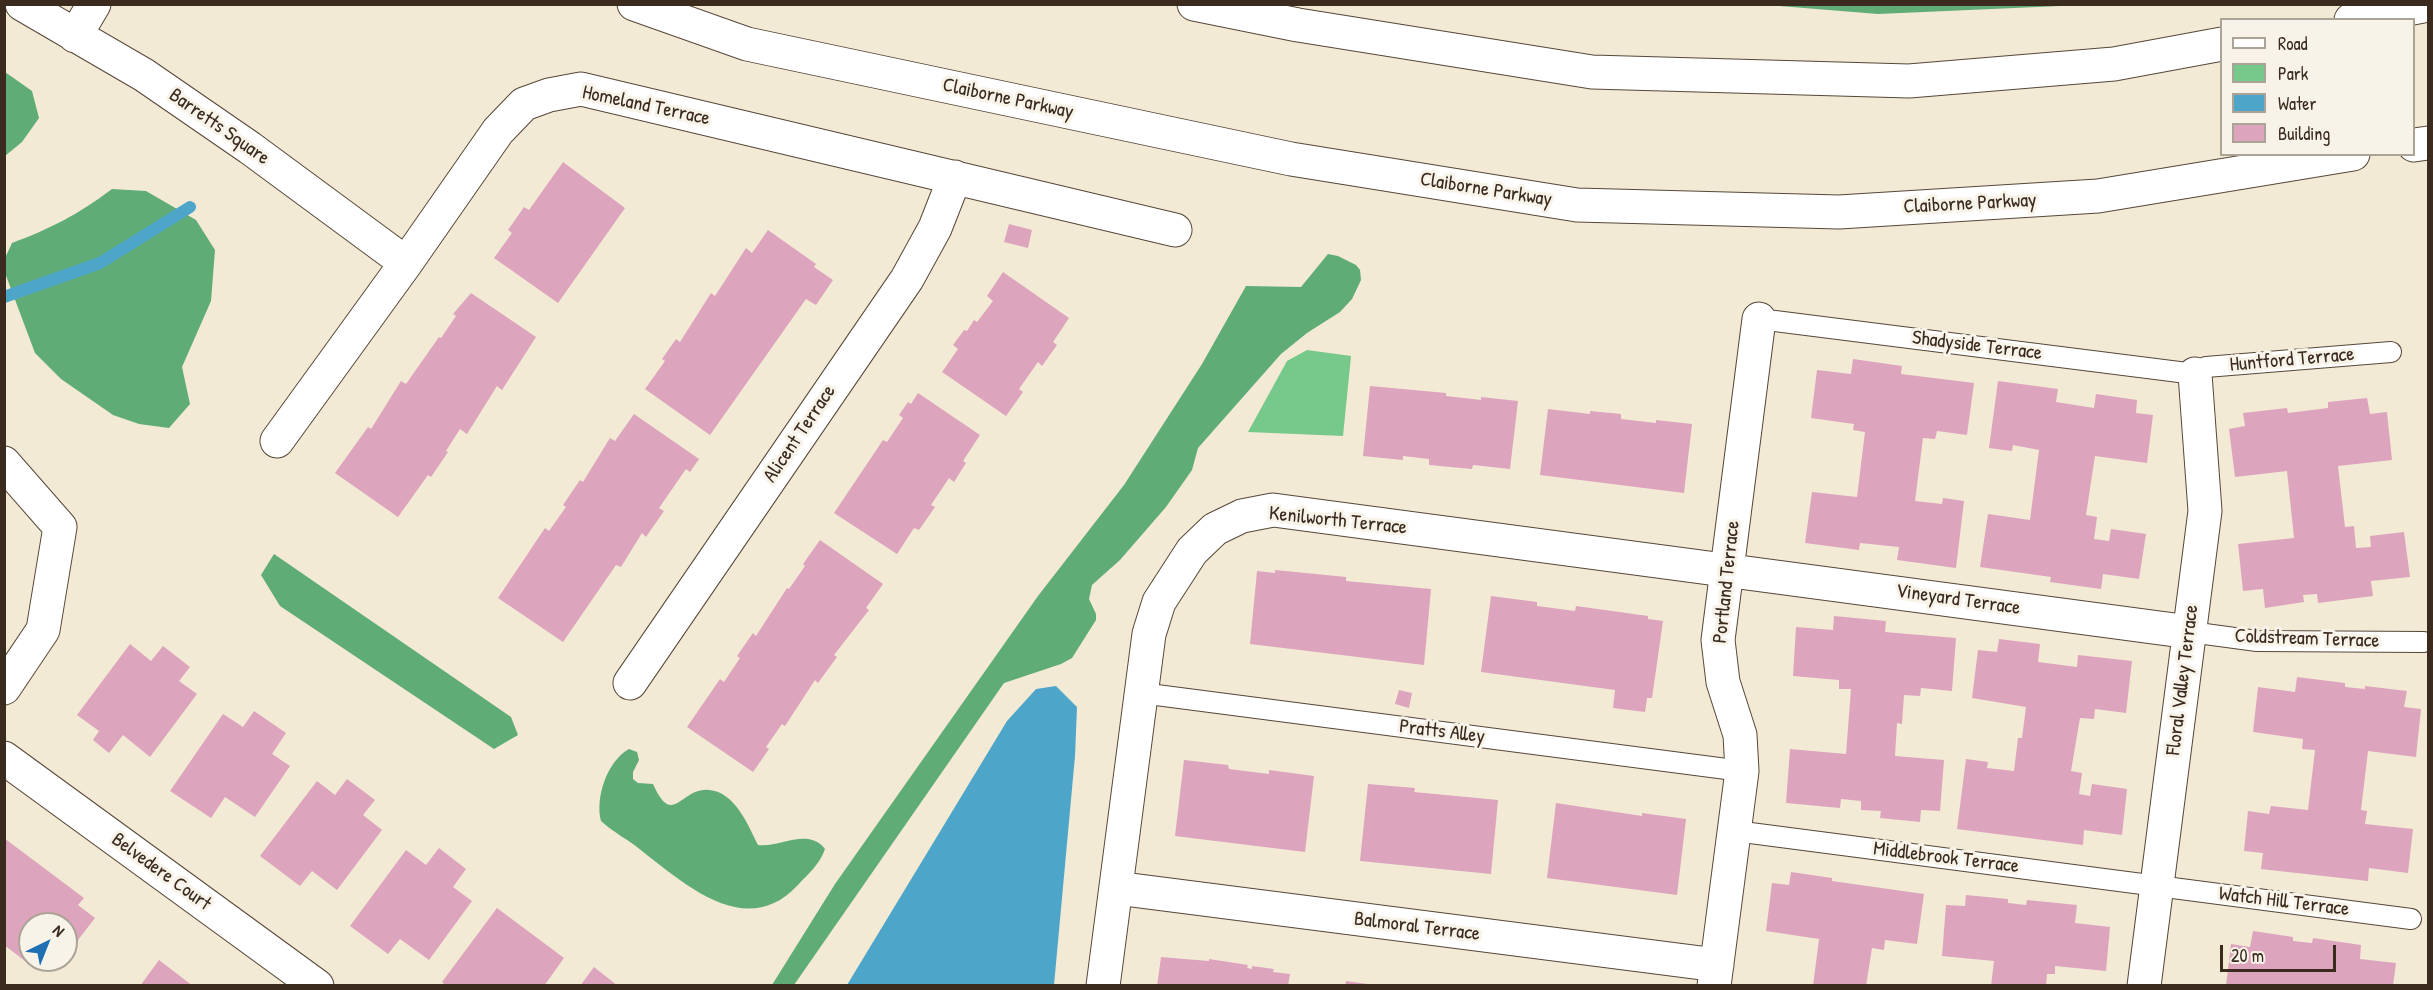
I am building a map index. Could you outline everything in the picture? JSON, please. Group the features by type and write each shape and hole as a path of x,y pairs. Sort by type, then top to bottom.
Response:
{"street":[{"name":"Barretts Square","path":"22,4 144,75 240,141 406,263"},
{"path":"75,36 94,4"},
{"name":"Claiborne Parkway","path":"634,4 758,46 1291,159 1577,205 1839,212 2098,196 2342,156"},
{"path":"1194,4 1298,25 1592,72 1909,81 2114,64 2220,44"},
{"path":"2361,18 2428,4"},
{"name":"Homeland Terrace","path":"276,441 406,263 498,130 524,104 549,95 581,89 1175,230"},
{"name":"Alicent Terrace","path":"630,683 907,279 935,228 955,177"},
{"name":"Portland Terrace","path":"1716,975 1742,771 1740,735 1723,682 1718,640 1759,319"},
{"name":"Floral Valley Terrace","path":"2144,986 2205,511 2195,374"},
{"path":"4,463 60,527 43,630 4,688"},
{"name":"Kenilworth Terrace","path":"1103,986 1149,634 1159,602 1192,551 1215,529 1242,516 1273,510 1726,569"},
{"name":"Vineyard Terrace","path":"1726,569 2190,632"},
{"name":"Belvedere Court","path":"4,758 317,986"},
{"name":"Balmoral Terrace","path":"1116,888 1716,975"}],"lane":[{"name":"Shadyside Terrace","path":"1759,319 2195,374"},
{"name":"Huntford Terrace","path":"2195,374 2206,367 2391,352"},
{"name":"Coldstream Terrace","path":"2190,632 2257,641 2424,642"},
{"name":"Pratts Alley","path":"1141,693 1742,771"},
{"name":"Middlebrook Terrace","path":"1735,831 2157,886"},
{"name":"Watch Hill Terrace","path":"2157,886 2411,918"}],"green space":[{"path":"2083,4 1878,14 1767,5"},
{"path":"5,72 32,91 39,118 22,142 5,156"},
{"path":"112,189 146,191 196,220 215,250 211,301 182,367 190,404 169,428 139,424 113,415 61,379 35,353 5,273 5,258 12,243 64,220"},
{"path":"1328,254 1356,265 1360,270 1361,280 1352,299 1340,312 1307,333 1281,354 1198,448 1192,470 1166,507 1120,560 1092,585 1089,599 1096,614 1096,620 1072,658 1061,664 1004,683 794,985 772,985 835,884 1038,596 1124,485 1202,364 1246,286 1301,287"},
{"path":"1307,350 1351,356 1343,436 1248,432 1287,361"},
{"path":"274,554 511,717 518,735 494,749 280,606 261,575"},
{"path":"629,749 637,752 639,760 633,772 633,779 638,783 653,784 666,804 678,803 699,791 718,792 740,811 758,845 810,840 825,849 820,859 798,885 778,901 758,908 738,908 718,902 698,892 601,821 601,791 614,762"}],"water":[{"path":"1056,686 1077,707 1075,756 1054,985 847,985 1007,721 1036,689"}],"building":[{"path":"563,162 625,208 558,303 494,258 512,233 508,230 524,207 529,210"},
{"path":"1009,224 1032,230 1028,248 1004,242"},
{"path":"768,230 816,264 814,267 833,280 816,305 806,299 710,435 645,389 665,361 662,359 676,339 680,342 711,293 715,296 746,248 752,253"},
{"path":"1003,272 1069,318 1053,342 1057,345 1042,366 1038,362 1019,389 1023,392 1006,416 942,372 958,349 953,345 974,320 977,322 993,301 987,296"},
{"path":"471,293 536,337 502,390 497,386 467,434 460,429 431,477 428,475 398,517 335,473 368,427 371,429 401,381 406,384 439,337 441,338 456,316 453,314"},
{"path":"1853,359 1902,366 1901,374 1974,383 1967,435 1937,431 1935,439 1923,438 1915,501 1942,504 1943,498 1964,501 1956,568 1897,560 1899,547 1860,543 1859,550 1805,543 1812,492 1857,497 1865,432 1853,430 1854,424 1811,418 1817,370 1851,374"},
{"path":"1998,381 2058,389 2056,402 2094,408 2096,394 2137,400 2136,413 2153,415 2147,463 2095,456 2086,515 2097,517 2094,539 2109,541 2111,529 2146,534 2139,579 2103,574 2101,589 2050,582 2051,577 1980,567 1988,514 2030,520 2039,450 2013,445 2012,451 1989,448"},
{"path":"1370,386 1446,393 1446,396 1481,400 1481,397 1518,401 1510,469 1473,465 1472,469 1429,465 1429,459 1403,456 1403,460 1363,456"},
{"path":"918,393 980,435 963,461 966,463 954,482 949,478 931,505 935,507 919,530 914,528 897,554 834,513 883,440 887,442 903,418 899,415 908,402 911,404"},
{"path":"2367,398 2370,414 2387,412 2392,460 2338,466 2345,527 2354,526 2356,548 2371,547 2370,536 2404,532 2410,577 2371,581 2373,596 2318,603 2317,594 2303,595 2304,602 2265,608 2263,589 2243,591 2238,544 2294,538 2287,471 2235,477 2229,429 2245,426 2243,413 2287,408 2288,413 2328,408 2328,402"},
{"path":"1548,409 1590,414 1590,411 1621,414 1621,419 1656,423 1656,420 1692,424 1684,493 1540,475"},
{"path":"634,414 699,459 690,472 686,469 659,508 664,511 646,537 642,533 621,567 616,565 563,642 498,598 545,528 549,531 566,507 563,505 580,480 583,482 610,438 615,441"},
{"path":"820,540 883,584 866,608 869,610 834,655 837,657 818,683 815,680 785,726 782,724 766,747 769,749 753,772 687,727 720,679 724,682 740,658 737,656 753,633 756,636 787,588 789,589 805,566 803,564"},
{"path":"1275,570 1346,577 1346,581 1431,589 1424,665 1250,644 1257,571 1275,573"},
{"path":"1491,596 1537,602 1537,606 1575,611 1576,606 1648,616 1648,619 1663,621 1652,698 1647,698 1645,712 1613,708 1615,690 1481,672"},
{"path":"1834,616 1886,621 1885,632 1956,638 1952,691 1921,688 1920,696 1904,695 1902,724 1897,723 1895,756 1944,760 1940,811 1921,810 1920,822 1880,818 1881,811 1861,810 1861,801 1841,799 1840,808 1786,803 1790,749 1846,754 1851,689 1839,689 1839,680 1793,676 1796,627 1833,630"},
{"path":"1999,639 2040,644 2038,662 2077,667 2078,655 2132,661 2126,713 2095,709 2094,719 2080,718 2071,771 2082,773 2079,794 2090,796 2092,784 2127,789 2122,835 2084,830 2083,845 1957,829 1966,759 1988,762 1987,768 2014,771 2018,738 2022,738 2026,707 1972,698 1978,650 1997,652"},
{"path":"130,644 151,661 163,646 190,667 179,681 197,694 150,757 123,735 109,753 93,740 99,731 77,715"},
{"path":"2297,677 2345,683 2345,687 2365,689 2365,686 2407,691 2404,707 2421,709 2416,757 2368,751 2361,810 2367,811 2365,824 2413,829 2408,873 2369,868 2368,881 2261,869 2263,853 2244,851 2248,811 2269,814 2271,806 2308,810 2315,750 2302,749 2303,739 2253,732 2258,687 2295,692"},
{"path":"1399,690 1412,693 1409,708 1395,704"},
{"path":"254,711 286,733 272,754 290,766 255,817 225,797 211,818 170,791 223,714 243,727"},
{"path":"1184,760 1228,765 1229,769 1269,774 1269,770 1314,776 1305,852 1175,836"},
{"path":"347,779 375,800 363,815 382,830 337,890 312,871 300,886 260,856 317,781 335,795"},
{"path":"1368,784 1415,788 1414,792 1498,800 1491,874 1360,861"},
{"path":"1556,803 1642,816 1642,813 1686,819 1677,895 1547,878"},
{"path":"4,838 84,898 78,905 95,918 78,940 78,912 18,912 18,956 4,945"},
{"path":"439,848 466,869 453,887 472,901 429,960 400,939 388,954 350,926 406,850 426,865"},
{"path":"1791,872 1832,878 1832,881 1924,894 1917,944 1885,940 1884,950 1872,948 1866,986 1813,986 1819,939 1766,931 1772,883 1789,885"},
{"path":"1966,895 2008,899 2008,903 2026,905 2027,900 2077,905 2075,923 2110,927 2106,971 2055,966 2055,974 2047,974 2046,986 1991,986 1994,961 1942,956 1946,905 1965,906"},
{"path":"497,908 564,958 544,986 446,986 442,982"},
{"path":"2253,931 2293,937 2293,941 2312,943 2313,938 2361,945 2360,959 2396,963 2393,986 2226,986 2231,944 2250,947"},
{"path":"1161,957 1209,961 1209,959 1248,965 1247,968 1252,969 1252,966 1274,969 1273,972 1290,974 1288,986 1157,986"},
{"path":"159,960 193,986 140,986"},
{"path":"594,967 618,986 580,986"},
{"path":"1346,981 1368,984 1368,986 1345,986"}],"waterway":[{"path":"4,297 100,263 190,207"}]}
